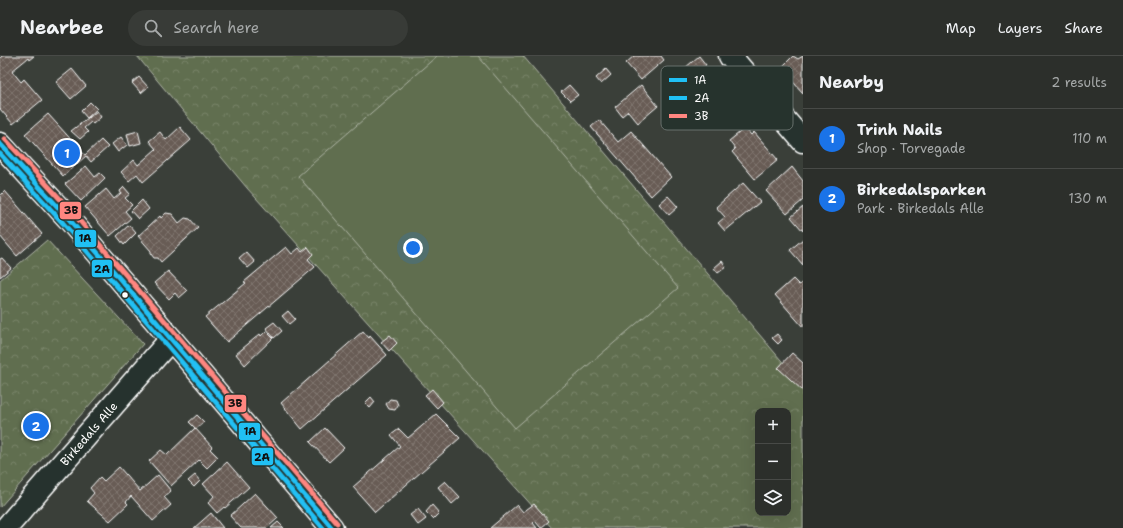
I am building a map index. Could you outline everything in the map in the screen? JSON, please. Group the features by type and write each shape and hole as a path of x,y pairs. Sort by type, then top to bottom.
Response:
{"street":[{"path":"730,56 739,66"},
{"path":"793,128 803,140"},
{"path":"0,144 68,218 332,528"},
{"name":"Birkedals Alle","path":"6,528 171,339"}],"green space":[{"path":"137,56 523,56 803,386 803,528 552,528 247,188"},
{"path":"437,56 478,56 678,288 515,428 298,176"},
{"path":"47,240 143,344 0,507 0,280"}],"building":[{"path":"2,56 34,56 29,60 28,58 12,71 21,82 24,79 42,100 13,124 0,109 0,58"},
{"path":"634,56 661,56 664,60 641,80 626,63"},
{"path":"699,56 706,65 705,66 687,66"},
{"path":"793,56 798,59 803,56 803,93 793,82 793,66 783,66"},
{"path":"72,69 86,86 71,99 56,82"},
{"path":"606,69 611,75 601,84 596,78"},
{"path":"139,77 148,87 141,93 132,83"},
{"path":"569,85 578,95 570,101 561,92"},
{"path":"641,85 658,106 638,123 628,111 622,116 615,107"},
{"path":"90,102 97,109 87,118 81,111"},
{"path":"97,111 101,117 93,124 91,122 84,128 88,132 80,139 71,131"},
{"path":"48,114 85,155 101,140 108,147 91,162 86,156 63,176 25,134"},
{"path":"599,120 618,142 631,131 671,177 651,196 591,127"},
{"path":"180,127 191,140 143,182 137,174 129,181 121,172 134,160 138,165 156,149 149,141 160,132 166,140"},
{"path":"743,130 747,130 751,135 754,132 778,160 755,179 732,152 735,149 729,141"},
{"path":"138,131 141,143 130,146 127,134"},
{"path":"121,137 127,145 118,152 112,144"},
{"path":"86,166 95,177 100,173 105,178 81,201 65,184"},
{"path":"792,167 803,181 803,200 787,214 766,191"},
{"path":"743,183 760,202 725,231 718,223 725,217 716,207"},
{"path":"124,187 130,194 125,198 132,205 125,211 131,218 110,236 85,207 106,189 114,199 121,193 120,191"},
{"path":"5,191 42,234 17,256 0,236 0,196"},
{"path":"668,196 678,207 669,215 659,204"},
{"path":"142,200 149,209 138,219 131,211"},
{"path":"803,207 803,231 791,217"},
{"path":"166,213 172,214 179,223 185,218 190,219 198,228 161,262 158,258 154,258 151,251 138,236 160,216 161,218"},
{"path":"129,225 136,233 124,245 117,236"},
{"path":"803,239 803,265 790,250"},
{"path":"286,247 292,254 299,248 302,252 308,247 313,254 308,259 315,267 227,342 205,317"},
{"path":"246,252 255,262 248,268 239,258"},
{"path":"2,258 11,268 0,277 0,259"},
{"path":"722,261 726,267 718,273 714,268"},
{"path":"168,271 187,291 179,298 175,293 169,299 154,283"},
{"path":"793,279 799,285 803,282 803,327 775,295"},
{"path":"288,311 295,319 289,324 282,316"},
{"path":"274,322 282,331 274,338 266,328"},
{"path":"266,331 273,338 245,365 236,354 260,334 261,336"},
{"path":"363,331 369,338 370,336 387,355 302,429 281,403"},
{"path":"777,334 782,340 778,344 772,338"},
{"path":"390,335 397,343 389,351 381,342"},
{"path":"792,353 803,363 803,391 778,368"},
{"path":"432,389 443,402 437,408 425,395"},
{"path":"371,397 375,402 370,408 365,403"},
{"path":"390,399 396,400 398,405 395,410 389,409 386,404"},
{"path":"436,414 460,438 375,512 353,487 400,446 391,435 399,429 408,438"},
{"path":"197,415 204,422 196,429 189,422"},
{"path":"195,428 212,447 210,449 218,457 207,468 199,460 171,486 149,461 161,450 167,455"},
{"path":"325,428 344,448 329,462 310,442"},
{"path":"227,462 249,487 217,513 208,503 214,496 203,484"},
{"path":"119,467 140,491 158,475 171,491 164,497 171,505 153,521 131,496 126,502 128,504 110,521 87,501 94,493 90,488 100,477 104,481"},
{"path":"195,475 200,481 194,487 188,481"},
{"path":"445,481 460,497 452,504 438,487"},
{"path":"255,493 278,518 267,528 241,528 230,516"},
{"path":"534,504 549,521 541,528 535,521 533,523 537,528 490,528 517,505 523,512"},
{"path":"432,505 439,513 433,519 426,512"},
{"path":"418,509 426,519 418,525 410,515"},
{"path":"211,513 223,528 194,528"},
{"path":"278,522 284,528 271,528"}],"transit line":[{"name":"3B","path":"5,139 73,213 337,523"},
{"name":"1A","path":"0,144 68,218 332,528"},
{"name":"2A","path":"0,154 63,223 323,528"}],"place":[{"name":"Trinh Nails","path":"67,153"},
{"name":"Birkedalsparken","path":"36,426"}]}
